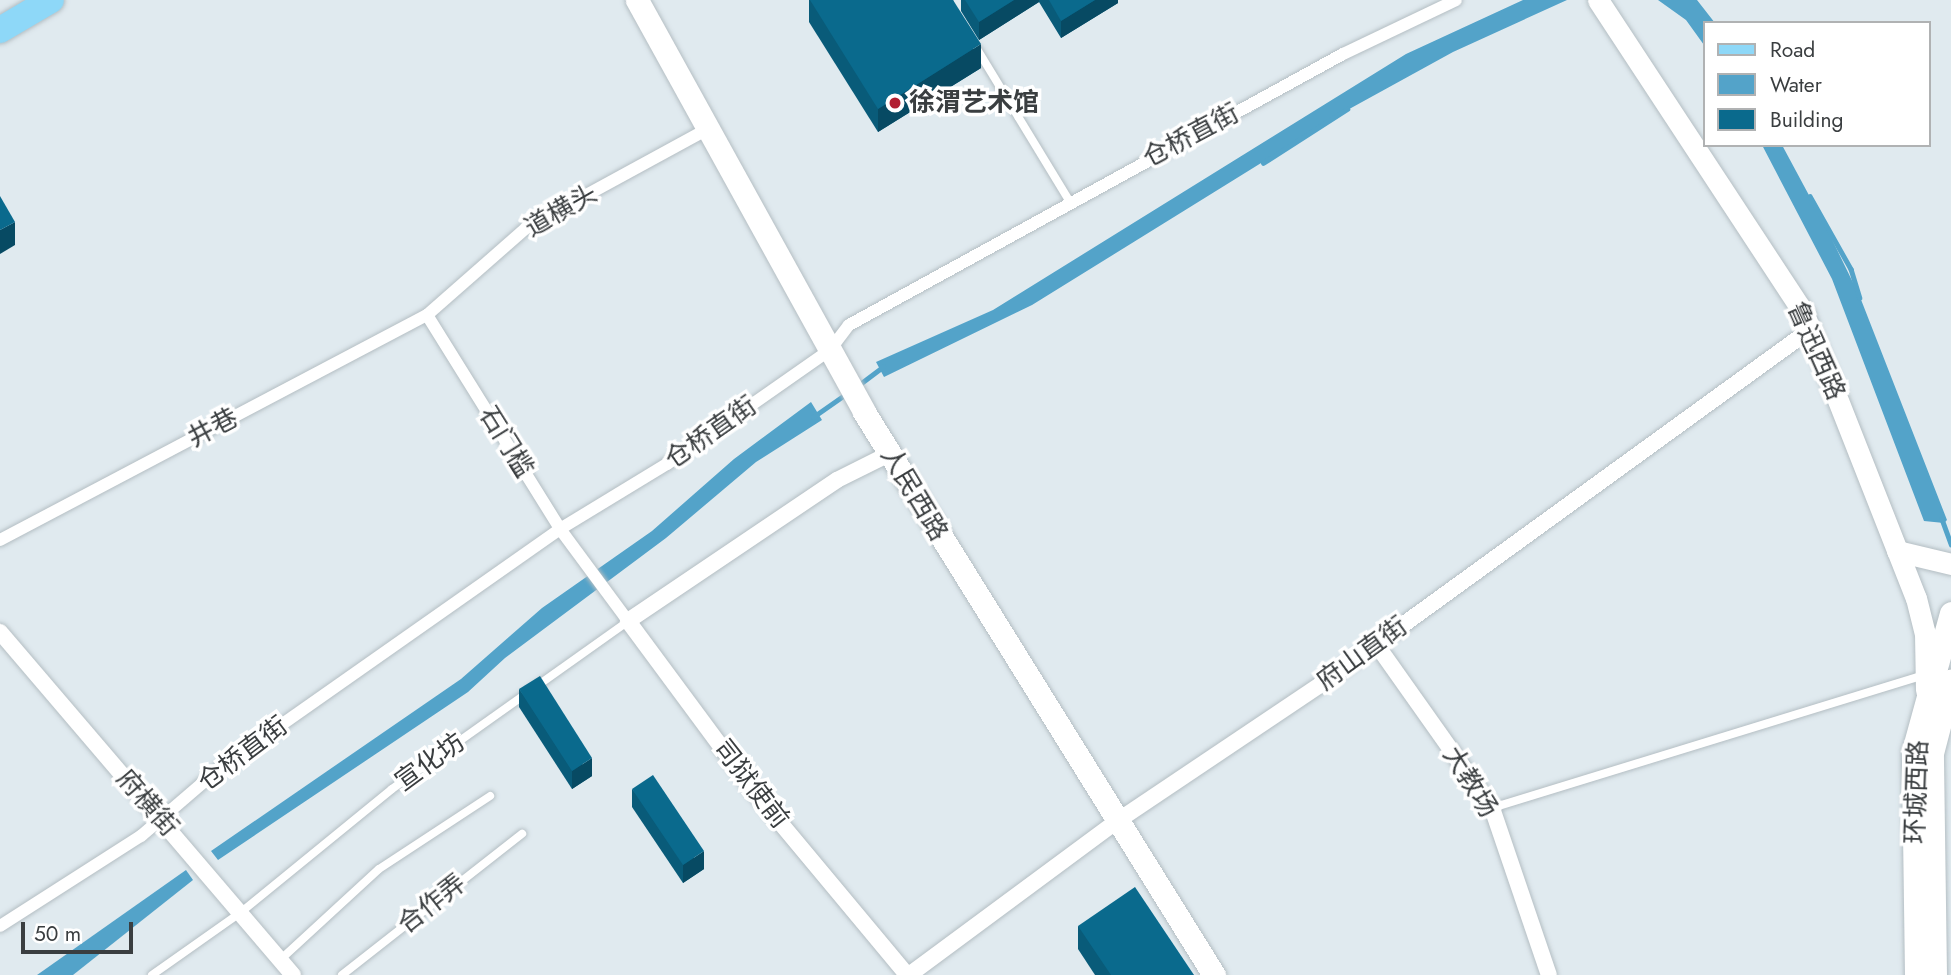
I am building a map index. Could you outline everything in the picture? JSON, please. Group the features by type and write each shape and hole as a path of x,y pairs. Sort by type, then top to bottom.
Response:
{"main road":[{"path":"0,30 51,0"},
{"name":"人民西路","path":"638,0 711,127 864,412 1213,975"},
{"name":"环城西路","path":"1916,975 1913,751 1951,613"},
{"name":"环城西路","path":"1935,975 1932,754 1951,680"}],"street":[{"name":"仓桥直街","path":"0,926 162,820 220,768 561,529 667,464 830,350 849,325 1343,54 1456,0"},
{"name":"鲁迅西路","path":"1598,0 1811,328 1898,551 1925,633 1926,702"},
{"name":"道横头","path":"427,315 526,228 711,127"},
{"name":"石门槛","path":"427,315 561,529 604,587"},
{"name":"井巷","path":"0,540 427,315"},
{"name":"府山直街","path":"908,975 1116,822 1376,644 1811,328"},
{"path":"628,621 837,481 889,454"},
{"path":"1898,551 1951,564"},
{"name":"司狱使前","path":"604,587 753,790 908,975"},
{"name":"府横街","path":"0,632 293,975"},
{"name":"大教场","path":"1376,644 1492,808 1549,975"}],"lane":[{"path":"968,36 1069,202"},
{"name":"宣化坊","path":"152,975 240,913 393,789 628,621"},
{"path":"1492,808 1926,674"},
{"path":"280,960 379,869 490,796"},
{"name":"合作弄","path":"342,975 522,834"}],"water":[{"path":"1523,0 1567,0 1453,52 1342,113 1032,305 884,377 876,362 993,310 1406,54"},
{"path":"1658,0 1697,0 1713,21 1702,21 1702,42 1686,20"},
{"path":"1763,147 1783,147 1860,297 1947,520 1944,523 1924,521 1832,279"},
{"path":"811,402 822,420 756,462 666,538 505,658 468,692 218,860 211,851 461,679 542,608 652,531 734,459"},
{"path":"186,870 193,880 73,975 37,975"}],"building":[{"path":"810,0 953,0 981,44 878,109"},
{"path":"965,0 1014,0 979,22"},
{"path":"1049,0 1095,0 1061,21"},
{"path":"0,196 15,222 0,230"},
{"path":"540,676 592,758 572,771 519,689"},
{"path":"653,775 704,851 683,865 632,789"},
{"path":"1135,887 1194,975 1111,975 1078,926"}],"waterway":[{"path":"1263,163 1347,109"},
{"path":"1810,196 1851,269 1860,298"},
{"path":"856,387 883,367"},
{"path":"813,417 846,394"},
{"path":"1942,519 1951,544"}],"place":[{"name":"徐渭艺术馆","path":"895,103"}]}
